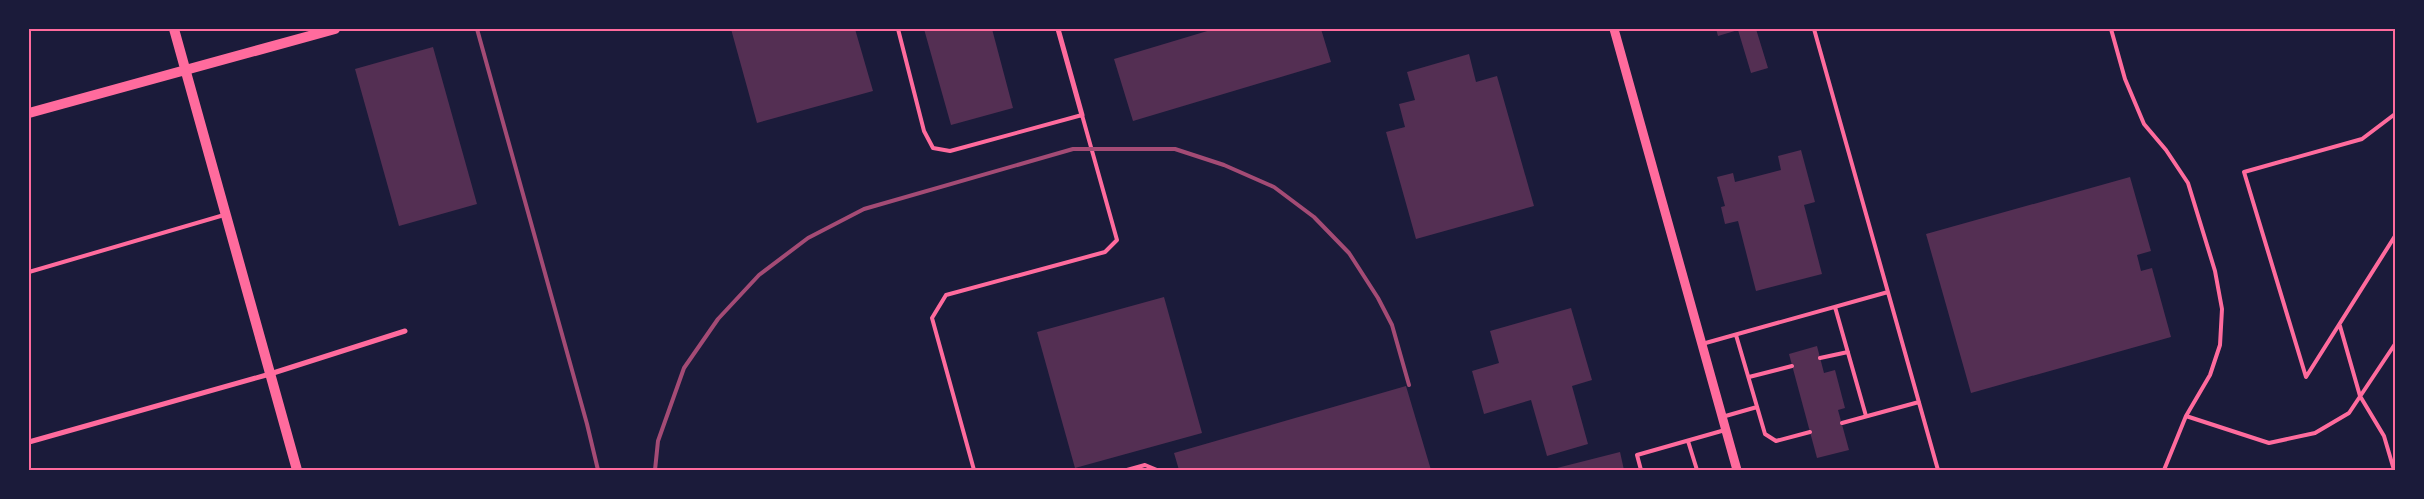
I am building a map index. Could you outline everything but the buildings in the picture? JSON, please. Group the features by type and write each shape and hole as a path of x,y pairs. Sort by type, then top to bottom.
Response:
{"main road":[{"path":"174,29 297,470"},
{"path":"29,113 335,29"}],"street":[{"path":"1058,29 1082,115"},
{"path":"1614,29 1737,470"},
{"path":"29,442 270,374 405,331"}],"lane":[{"path":"898,29 924,131 933,148 950,151 1082,115 1117,240 1105,252 946,295 932,318 974,470"},
{"path":"1814,29 1938,470"},
{"path":"2111,29 2125,79 2144,124 2166,150 2188,183 2217,280 2222,310 2220,344 2210,375 2186,416 2164,470"},
{"path":"2395,114 2362,139 2244,172 2306,377 2340,326 2395,236"},
{"path":"29,272 226,215"},
{"path":"1702,344 1888,292"},
{"path":"1835,307 1866,416"},
{"path":"2340,326 2360,396 2384,436 2394,470"},
{"path":"1736,335 1765,434 1776,441 1810,432"},
{"path":"2186,416 2269,443 2315,434 2348,413 2395,344"},
{"path":"1820,358 1848,352"},
{"path":"1748,377 1792,366"},
{"path":"1842,423 1919,402"},
{"path":"1722,417 1757,407"},
{"path":"1641,470 1637,455 1726,430"},
{"path":"1688,441 1696,470"},
{"path":"1127,470 1145,465 1157,470"}],"railway":[{"path":"477,29 587,424 598,470"},
{"path":"655,470 658,441 684,368 718,319 759,275 808,238 864,209 1073,149 1175,149 1224,165 1274,187 1314,217 1349,253 1378,298 1392,325 1409,385"}]}
